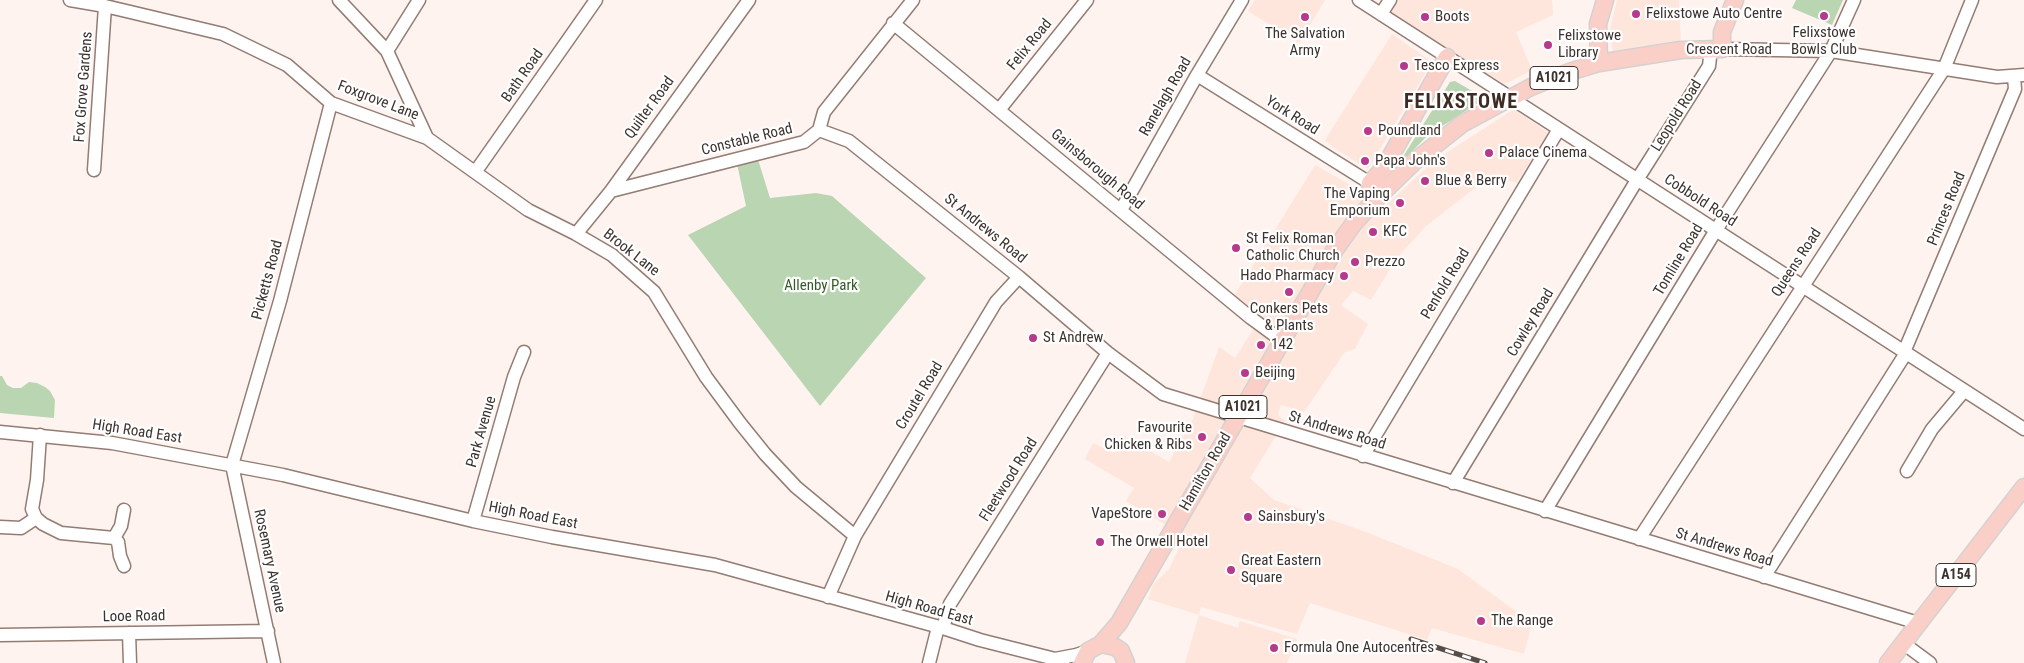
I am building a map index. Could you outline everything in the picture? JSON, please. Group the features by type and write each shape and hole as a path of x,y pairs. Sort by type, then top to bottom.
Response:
{"main road":[{"name":"A1021","path":"1599,63 1598,24 1605,0"},
{"name":"Leopold Road","path":"1716,49 1735,0"},
{"name":"Crescent Road","path":"1510,98 1557,76 1599,63 1681,50 1716,49"},
{"name":"Hamilton Road","path":"1090,653 1119,623 1334,251 1354,223 1447,57"},
{"name":"Hamilton Road","path":"1373,190 1462,124 1510,98"},
{"name":"A154","path":"1888,663 2024,487"},
{"path":"1119,623 1125,659"},
{"path":"1090,653 1108,644 1125,659"}],"street":[{"name":"Foxgrove Lane","path":"70,0 106,6 223,34 286,65 331,103 427,138"},
{"path":"339,0 387,51 427,138"},
{"path":"387,51 420,0"},
{"name":"Bath Road","path":"476,171 596,0"},
{"name":"Quilter Road","path":"576,234 611,192 750,0"},
{"path":"819,130 824,112 913,0"},
{"name":"Felix Road","path":"999,110 1087,0"},
{"name":"Ranelagh Road","path":"1121,210 1197,75 1242,0"},
{"name":"Cobbold Road","path":"1359,0 2024,429"},
{"path":"1381,14 1390,0"},
{"name":"Tomline Road","path":"1545,511 1716,230 1830,51 1854,0"},
{"name":"Queens Road","path":"1639,539 1944,69 1972,0"},
{"name":"Fox Grove Gardens","path":"94,170 106,6"},
{"name":"Gainsborough Road","path":"893,23 1252,318 1282,340"},
{"name":"Crescent Road","path":"1716,49 1830,51 1997,77 2019,76"},
{"name":"Leopold Road","path":"1637,180 1709,66 1716,49"},
{"name":"York Road","path":"1197,75 1314,149 1373,190"},
{"name":"Princes Road","path":"1764,577 1905,352 2019,76"},
{"name":"Picketts Road","path":"232,465 280,301 331,103"},
{"name":"Penfold Road","path":"1363,456 1559,129"},
{"name":"Constable Road","path":"611,192 804,142 819,130"},
{"name":"St Andrews Road","path":"819,130 849,141 1019,277 1108,352 1163,394 1918,623"},
{"name":"Brook Lane","path":"427,138 476,171 528,210 576,234 612,255 654,292 706,376 752,438 796,487 855,536"},
{"name":"Cowley Road","path":"1453,483 1637,180"},
{"name":"Croutel Road","path":"855,536 996,302 1019,277"},
{"name":"Park Avenue","path":"473,521 514,377 524,352"},
{"name":"Fleetwood Road","path":"929,663 940,627 950,604 1108,352"},
{"path":"1907,470 1932,429 1964,391"},
{"name":"High Road East","path":"0,432 112,442 232,465 473,521 715,566 1059,661 1090,653"},
{"path":"40,435 37,480 32,509 36,518 43,524 61,532 114,538 118,542 124,566"},
{"name":"Rosemary Avenue","path":"232,465 274,663"},
{"path":"114,538 121,526 124,510"},
{"path":"0,527 21,528 36,518"},
{"path":"828,597 855,536"},
{"name":"Looe Road","path":"0,635 268,631"},
{"path":"129,633 130,663"},
{"path":"1903,643 1930,663"}],"shaded area":[{"path":"1255,0 1325,0 1299,43 1248,11"},
{"path":"1398,0 1552,0 1553,15 1516,32 1532,70 1505,84 1391,13"},
{"path":"1617,0 1679,0 1681,46 1613,55 1610,29"},
{"path":"1392,34 1432,62 1368,169 1334,148 1325,140"},
{"path":"1514,109 1548,133 1517,183 1492,175 1426,226 1397,258 1371,300 1353,291 1341,305 1368,324 1355,349 1345,352 1304,412 1281,405 1278,415 1285,421 1250,478 1274,500 1366,532 1458,569 1532,623 1524,654 1432,628 1427,640 1310,603 1297,634 1201,607 1199,615 1148,599 1153,584 1169,569 1184,538 1126,501 1134,488 1085,459 1093,443 1114,453 1124,436 1169,462 1193,419 1219,347 1235,358 1261,317 1234,296 1315,165 1386,205 1434,161"},
{"path":"1199,615 1238,628 1240,621 1297,639 1287,663 1185,663"}],"green space":[{"name":"Felixstowe Bowls Club","path":"1796,0 1843,0 1832,25 1792,8"},
{"path":"1455,81 1479,95 1478,103 1427,136 1400,164 1450,82"},
{"name":"Allenby Park","path":"756,153 770,198 816,193 832,196 926,278 820,406 688,235 746,206 736,159"},
{"path":"0,376 2,376 7,385 13,388 21,388 29,382 45,387 50,391 55,400 54,418 0,413"}],"railway":[{"path":"1411,639 1485,663"}],"place":[{"name":"Felixstowe Auto Centre","path":"1636,14"},
{"name":"Felixstowe Bowls Club","path":"1824,16"},
{"name":"The Salvation Army","path":"1305,17"},
{"name":"Boots","path":"1425,17"},
{"name":"Felixstowe Library","path":"1548,45"},
{"name":"Tesco Express","path":"1404,66"},
{"name":"Poundland","path":"1368,131"},
{"name":"Palace Cinema","path":"1489,153"},
{"name":"Papa John's","path":"1365,161"},
{"name":"Blue & Berry","path":"1425,181"},
{"name":"The Vaping Emporium","path":"1400,203"},
{"name":"KFC","path":"1373,232"},
{"name":"St Felix Roman Catholic Church","path":"1236,248"},
{"name":"Prezzo","path":"1355,262"},
{"name":"Hado Pharmacy","path":"1344,276"},
{"name":"Conkers Pets & Plants","path":"1289,292"},
{"name":"St Andrew","path":"1033,338"},
{"name":"142","path":"1261,345"},
{"name":"Beijing","path":"1245,373"},
{"name":"Favourite Chicken & Ribs","path":"1202,437"},
{"name":"VapeStore","path":"1162,514"},
{"name":"Sainsbury's","path":"1248,517"},
{"name":"The Orwell Hotel","path":"1100,542"},
{"name":"Great Eastern Square","path":"1231,570"},
{"name":"The Range","path":"1481,621"},
{"name":"Formula One Autocentres","path":"1274,648"}],"district":[{"name":"FELIXSTOWE","path":"1461,103"}]}
